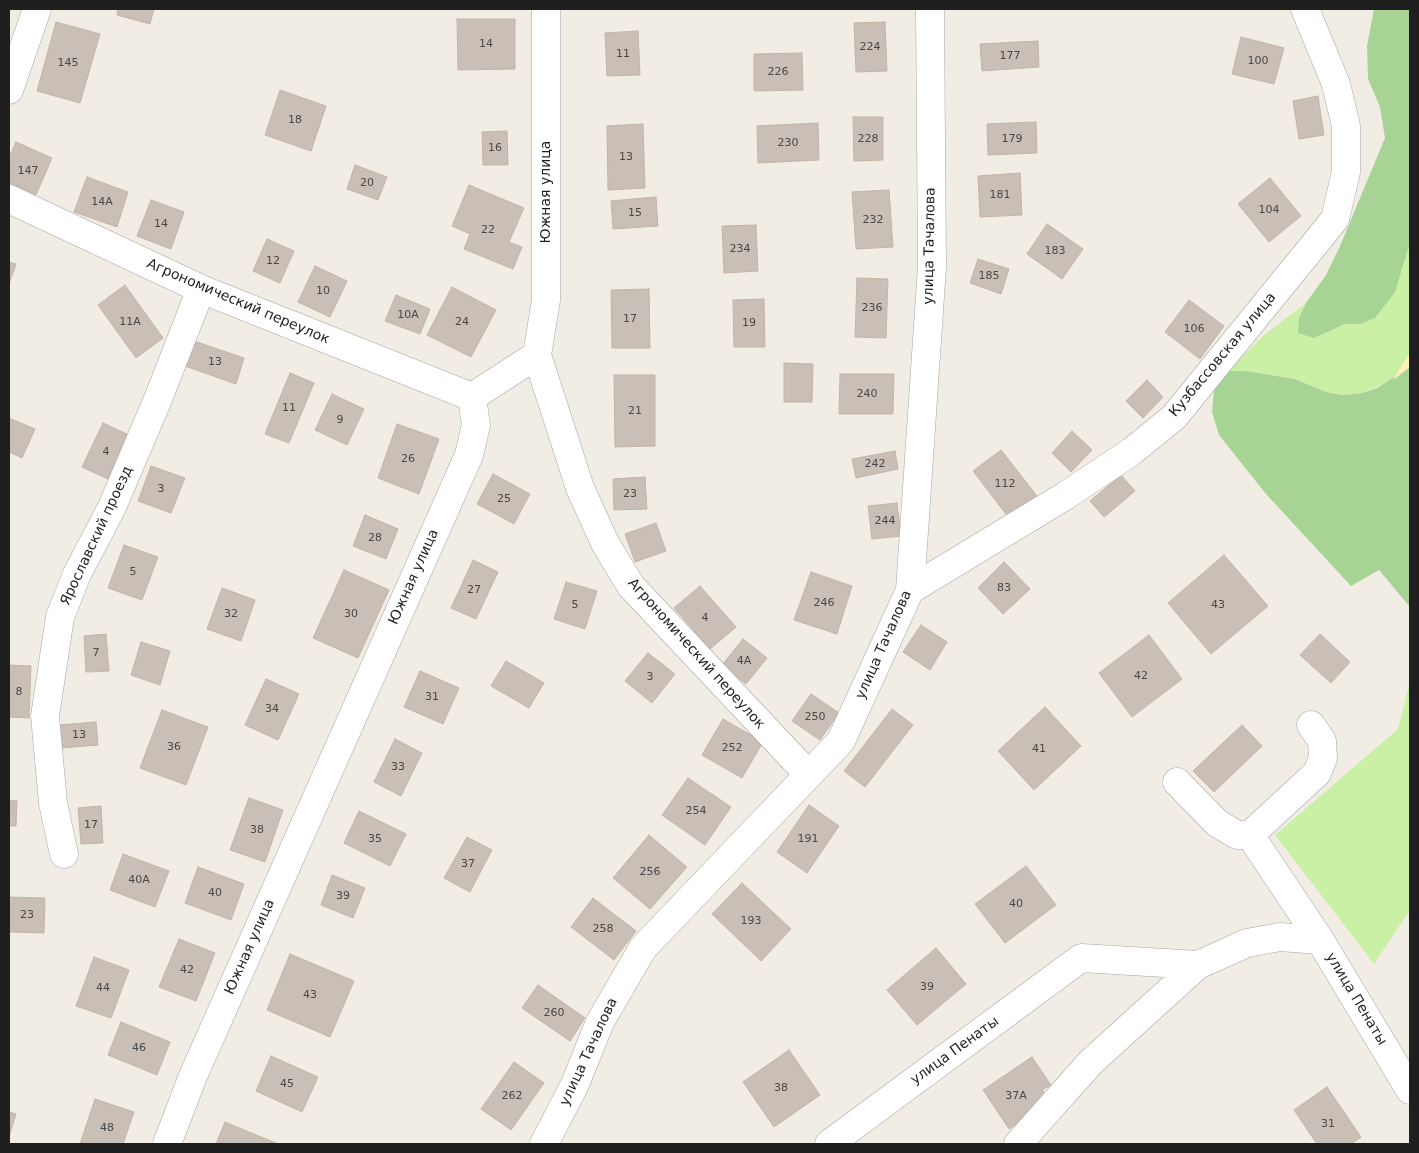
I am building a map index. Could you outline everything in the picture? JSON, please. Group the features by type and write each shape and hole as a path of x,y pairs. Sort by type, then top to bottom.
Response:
{"street":[{"path":"9,90 37,9"},
{"name":"Южная улица","path":"537,355 546,300 546,9"},
{"name":"улица Тачалова","path":"544,1144 575,1084 600,1022 643,948 841,741 910,590 932,268 930,9"},
{"name":"Кузбассовская улица","path":"910,590 1065,496 1131,452 1174,417 1335,218 1346,172 1346,126 1336,84 1305,9"},
{"name":"Агрономический переулок","path":"9,198 201,289 472,397"},
{"name":"Ярославский проезд","path":"64,854 53,803 45,716 60,617 77,574 112,507 201,289"},
{"path":"472,397 537,355"},
{"name":"Агрономический переулок","path":"537,355 580,488 605,543 631,586 808,774"},
{"name":"Южная улица","path":"167,1144 222,1012 469,455 476,425 472,397"},
{"path":"1177,782 1217,823 1237,834 1250,835 1317,773 1324,758 1322,741 1311,725"},
{"name":"улица Пенаты","path":"1250,835 1320,940 1410,1090"},
{"path":"1018,1144 1091,1062 1198,964 1248,943 1280,937 1320,940"},
{"name":"улица Пенаты","path":"829,1144 1081,958 1198,964"}],"green space":[{"path":"1374,9 1410,9 1410,243 1395,292 1375,318 1360,324 1345,324 1314,338 1298,333 1299,318 1306,303 1326,275 1340,246 1385,138 1380,107 1368,79 1367,46"},
{"path":"1410,243 1410,353 1393,380 1362,393 1342,395 1326,392 1295,379 1246,371 1228,371 1264,335 1306,303 1299,318 1314,338 1345,324 1360,324 1400,276"},
{"path":"1410,367 1410,607 1379,570 1351,586 1266,494 1219,435 1212,412 1215,379 1228,371 1246,371 1295,379 1326,392 1342,395 1362,393 1377,388"},
{"path":"1410,681 1410,910 1374,964 1275,835 1398,729"}],"sand":[{"path":"1410,353 1410,367 1393,380 1402,365"}],"building":[{"path":"118,9 154,9 150,24 117,15"},
{"path":"457,19 515,19 515,69 458,70"},
{"path":"56,22 100,34 80,103 37,91"},
{"path":"885,22 887,71 856,72 854,23"},
{"path":"638,31 640,75 607,76 605,33"},
{"path":"1241,37 1284,48 1274,84 1232,74"},
{"path":"1038,41 1039,67 982,71 980,44"},
{"path":"802,53 803,90 754,91 754,54"},
{"path":"280,90 326,106 311,151 265,135"},
{"path":"1318,96 1324,135 1299,139 1293,101"},
{"path":"853,117 883,117 883,160 854,161"},
{"path":"1036,122 1037,153 988,155 987,124"},
{"path":"818,123 819,160 758,163 757,126"},
{"path":"643,124 645,188 608,190 607,126"},
{"path":"507,131 508,165 483,165 482,132"},
{"path":"16,142 52,158 36,195 9,183 9,158"},
{"path":"355,165 387,177 378,200 347,189"},
{"path":"1020,173 1022,215 980,217 978,176"},
{"path":"87,177 128,192 117,227 74,212"},
{"path":"1270,178 1301,216 1269,242 1238,204"},
{"path":"469,185 524,208 509,242 522,247 513,269 464,249 470,234 452,226"},
{"path":"889,190 893,247 856,249 852,192"},
{"path":"656,197 658,226 613,229 611,201"},
{"path":"151,200 184,212 171,249 137,236"},
{"path":"1047,224 1083,249 1062,279 1027,254"},
{"path":"756,225 758,271 724,273 722,226"},
{"path":"267,239 294,251 280,283 253,271"},
{"path":"978,259 1009,269 1001,294 970,283"},
{"path":"9,262 16,264 9,284"},
{"path":"315,266 347,281 330,317 298,302"},
{"path":"857,278 888,279 886,338 855,337"},
{"path":"125,285 163,338 136,358 98,305"},
{"path":"452,287 496,310 471,357 427,335"},
{"path":"649,289 650,348 612,348 611,290"},
{"path":"396,295 430,309 420,334 385,321"},
{"path":"764,299 765,347 734,347 733,300"},
{"path":"1189,300 1224,326 1200,359 1165,332"},
{"path":"194,341 244,358 236,384 185,366"},
{"path":"784,363 813,364 812,402 784,402"},
{"path":"290,373 314,383 289,443 265,434"},
{"path":"840,374 894,374 893,414 839,414"},
{"path":"614,375 655,375 655,446 615,447"},
{"path":"1147,380 1163,397 1143,418 1126,401"},
{"path":"332,394 364,409 347,445 315,430"},
{"path":"9,418 35,429 22,458 9,452"},
{"path":"103,423 131,436 110,480 82,467"},
{"path":"397,424 439,439 419,494 378,478"},
{"path":"1072,431 1092,450 1071,472 1052,453"},
{"path":"1001,450 1037,496 1009,518 973,471"},
{"path":"895,451 898,469 856,478 852,459"},
{"path":"151,466 185,478 171,513 138,501"},
{"path":"493,474 530,494 514,524 477,504"},
{"path":"1121,475 1135,491 1104,517 1090,501"},
{"path":"645,477 647,509 614,510 613,479"},
{"path":"897,503 901,536 872,539 868,506"},
{"path":"365,515 398,529 386,559 353,546"},
{"path":"656,523 666,551 635,562 625,534"},
{"path":"124,545 158,557 142,600 108,588"},
{"path":"1224,555 1268,606 1211,654 1168,603"},
{"path":"473,560 498,572 476,619 451,608"},
{"path":"1004,562 1030,589 1003,614 978,588"},
{"path":"344,570 389,590 358,658 313,638"},
{"path":"811,572 852,586 837,634 794,620"},
{"path":"566,582 597,591 585,629 554,619"},
{"path":"700,586 736,627 710,649 674,608"},
{"path":"222,588 255,600 241,641 207,629"},
{"path":"921,625 947,642 930,670 903,652"},
{"path":"106,634 109,671 86,672 84,636"},
{"path":"1320,634 1350,662 1331,683 1300,655"},
{"path":"1149,635 1182,679 1132,717 1099,673"},
{"path":"743,639 767,658 746,684 722,665"},
{"path":"141,642 170,651 160,685 131,675"},
{"path":"648,653 675,674 652,703 625,681"},
{"path":"506,661 544,683 529,708 491,686"},
{"path":"9,665 31,666 29,718 9,717"},
{"path":"420,671 459,688 443,724 404,707"},
{"path":"266,679 299,694 278,740 245,725"},
{"path":"811,694 839,713 820,740 792,721"},
{"path":"1045,707 1081,746 1034,790 998,751"},
{"path":"892,709 913,725 865,787 844,771"},
{"path":"162,710 208,727 186,785 140,768"},
{"path":"723,719 763,742 742,778 702,755"},
{"path":"96,722 98,745 62,748 60,725"},
{"path":"1242,725 1262,746 1214,792 1193,771"},
{"path":"395,739 422,753 401,796 374,782"},
{"path":"688,778 731,807 705,845 662,815"},
{"path":"249,798 283,810 265,862 230,850"},
{"path":"9,800 17,801 16,826 9,826"},
{"path":"809,805 839,826 807,873 777,852"},
{"path":"101,806 103,843 81,844 78,808"},
{"path":"359,811 406,834 390,866 344,843"},
{"path":"649,835 687,867 650,909 613,878"},
{"path":"467,837 492,850 470,892 444,878"},
{"path":"123,854 169,871 155,907 110,890"},
{"path":"1026,866 1056,905 1005,943 975,904"},
{"path":"198,867 244,884 231,920 185,903"},
{"path":"332,875 365,888 353,918 321,905"},
{"path":"742,883 791,929 761,961 712,914"},
{"path":"9,897 45,898 44,933 9,932"},
{"path":"593,898 636,931 614,960 571,927"},
{"path":"179,939 215,953 196,1001 159,987"},
{"path":"936,948 966,984 917,1025 887,990"},
{"path":"290,954 354,981 330,1037 267,1010"},
{"path":"94,957 129,970 111,1018 76,1006"},
{"path":"538,985 585,1018 570,1041 522,1008"},
{"path":"121,1022 170,1042 157,1075 108,1055"},
{"path":"789,1050 820,1095 774,1127 743,1082"},
{"path":"271,1056 318,1077 302,1112 256,1091"},
{"path":"1032,1057 1051,1085 1042,1090 1050,1101 1009,1129 983,1090"},
{"path":"514,1062 544,1083 511,1130 481,1109"},
{"path":"1327,1087 1361,1137 1351,1144 1317,1144 1294,1110"},
{"path":"95,1099 134,1112 123,1144 80,1144"},
{"path":"9,1112 16,1114 9,1137"},
{"path":"225,1122 278,1144 216,1144"}]}
